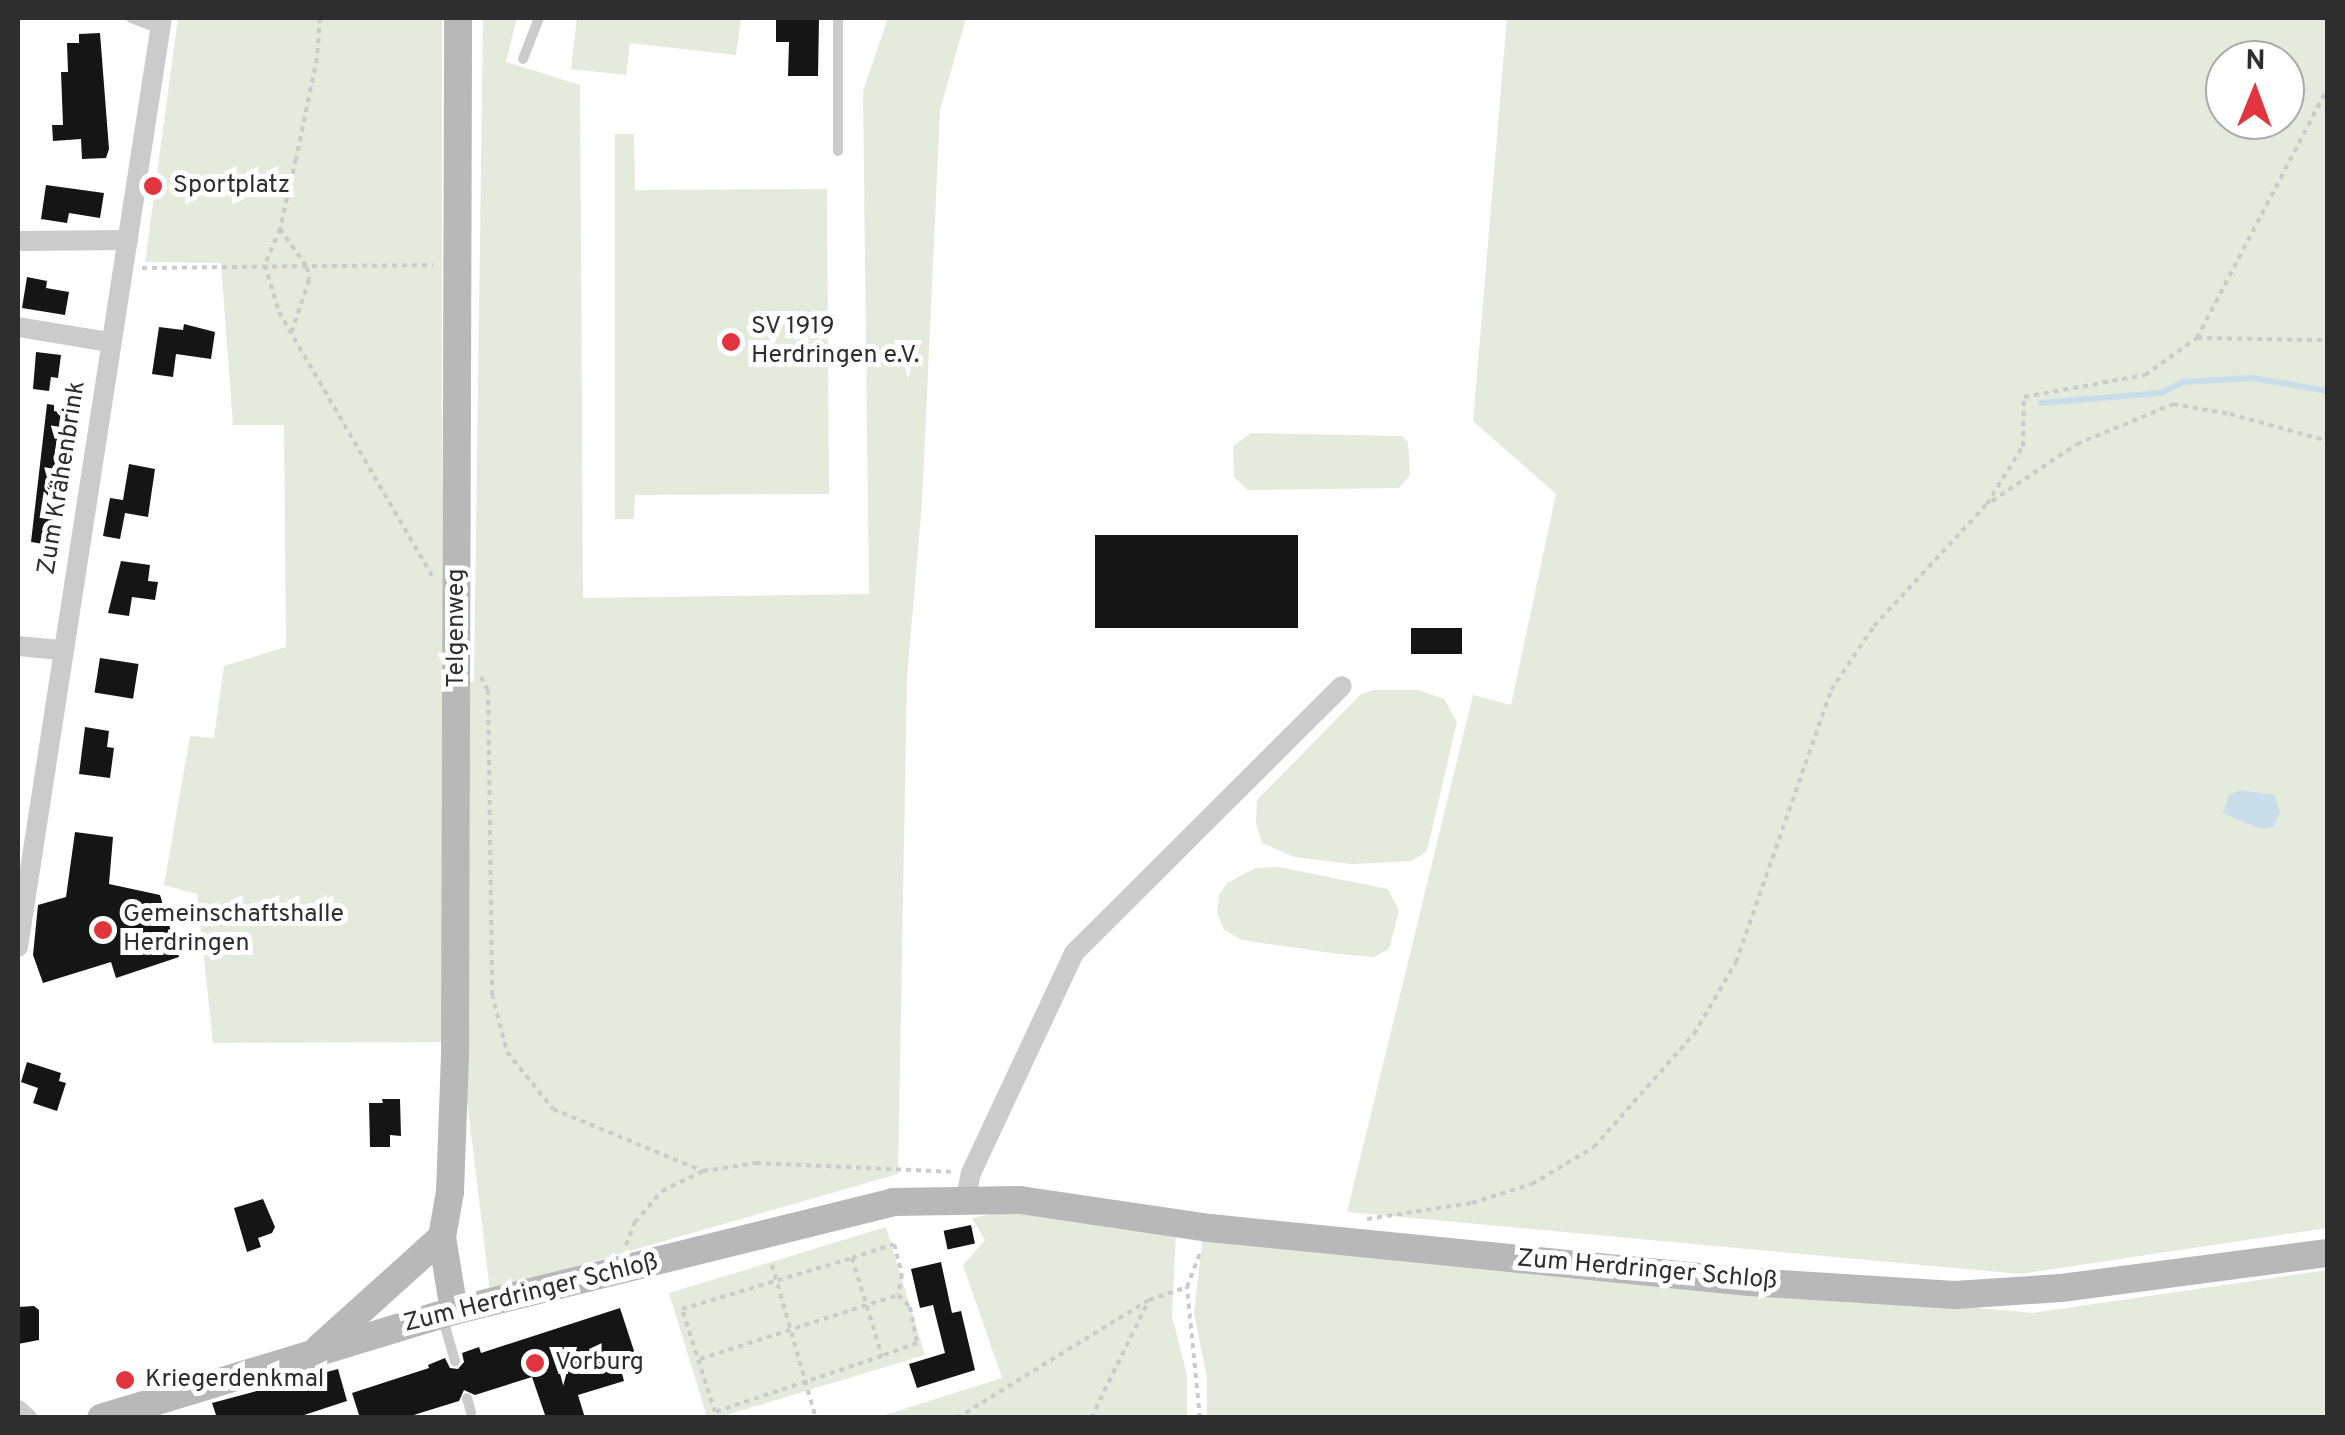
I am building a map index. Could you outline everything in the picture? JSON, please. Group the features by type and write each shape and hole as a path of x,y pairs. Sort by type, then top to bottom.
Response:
{"street":[{"name":"Telgenweg","path":"448,1313 442,1238 450,1192 455,1094 458,18"},
{"name":"Zum Krähenbrink","path":"18,947 61,650 162,23"},
{"path":"18,241 128,240"},
{"path":"18,327 110,342"},
{"path":"18,646 61,650"},
{"path":"969,1186 1074,953 1342,686"},
{"name":"Zum Herdringer Schloß","path":"101,1418 448,1313 969,1186 1020,1200 1210,1228 1749,1282 1955,1295 2061,1288 2328,1253"},
{"path":"312,1354 442,1238"},
{"path":"18,1410 27,1418"}],"lane":[{"path":"132,18 162,23"},
{"path":"522,59 539,18"},
{"path":"838,18 838,151"},
{"path":"448,1313 456,1361"},
{"path":"467,1398 471,1412"}],"path":[{"path":"291,333 308,287 307,267 280,229 317,58 320,18"},
{"path":"1363,1220 1472,1202 1532,1184 1594,1147 1694,1034 1736,962 1831,690 1874,626 1987,504 2024,446 2024,397 2145,376 2197,338 2328,88"},
{"path":"122,269 456,265"},
{"path":"2197,338 2328,340"},
{"path":"1987,504 2076,444 2172,404 2230,414 2328,441"},
{"path":"614,1272 635,1222 662,1191 704,1171 756,1163 868,1165 969,1186"},
{"path":"1200,1418 1186,1288 1210,1228"},
{"path":"894,1244 902,1274 898,1295 910,1307 917,1343 715,1412 682,1309 894,1244"},
{"path":"852,1258 882,1356"},
{"path":"772,1265 816,1418"},
{"path":"957,1418 1149,1300 1186,1288"},
{"path":"700,1359 898,1295"},
{"path":"1091,1418 1149,1300"}],"green space":[{"path":"178,18 442,18 442,683 474,682 483,18 517,18 506,62 580,85 583,598 869,594 863,91 888,18 966,18 940,110 922,503 907,677 898,1174 490,1291 460,1042 213,1043 197,894 164,885 190,736 214,738 224,666 286,647 284,425 233,425 221,263 145,262"},
{"path":"577,18 741,18 736,55 630,43 626,75 571,69"},
{"path":"1507,18 2327,18 2327,1228 2020,1274 1347,1212 1473,695 1511,705 1556,494 1473,421"},
{"name":"SV 1919 Herdringen e.V.","path":"615,134 634,134 635,190 827,189 829,494 635,495 634,519 615,519"},
{"path":"1251,433 1402,436 1408,442 1410,475 1399,488 1248,490 1234,477 1233,446"},
{"path":"1373,690 1418,690 1444,699 1457,722 1427,851 1412,861 1352,864 1294,857 1262,843 1256,824 1257,800 1360,695"},
{"path":"1279,867 1388,889 1399,911 1389,949 1374,957 1338,954 1242,940 1224,930 1217,913 1219,895 1227,883 1255,868"},
{"path":"1015,1210 1176,1232 1172,1316 1187,1375 1187,1417 875,1418 1002,1378 963,1265 985,1240 972,1218"},
{"path":"886,1227 925,1355 720,1417 707,1417 669,1293"},
{"path":"1203,1234 2032,1313 2327,1270 2327,1417 1207,1417 1207,1378 1194,1313"}],"water":[{"path":"2240,790 2274,795 2280,813 2273,827 2260,829 2223,813 2229,795"}],"building":[{"path":"776,18 819,18 818,76 788,76 789,42 776,42"},
{"path":"100,33 109,149 106,158 82,159 81,139 53,141 52,125 63,125 61,72 68,72 67,43 79,43 79,34"},
{"path":"46,185 104,193 100,218 69,213 67,223 41,219"},
{"path":"27,277 47,281 46,288 69,292 65,315 22,308"},
{"path":"184,324 215,332 211,359 176,354 173,377 152,374 159,327 183,330"},
{"path":"36,352 61,355 58,378 51,377 49,391 33,389"},
{"path":"47,404 54,405 54,411 71,414 65,450 55,449 56,505 50,545 31,542"},
{"path":"129,464 155,469 148,517 125,513 120,539 103,536 110,498 123,500"},
{"path":"1095,535 1298,535 1298,628 1095,628"},
{"path":"121,561 150,565 148,581 158,582 155,600 132,597 129,616 108,613"},
{"path":"1411,628 1462,628 1462,654 1411,654"},
{"path":"100,658 139,664 133,699 95,693"},
{"path":"85,727 109,731 107,747 114,748 110,778 79,774"},
{"name":"Gemeinschaftshalle Herdringen","path":"75,832 113,837 109,884 160,895 179,957 116,978 111,962 43,983 33,955 38,905 66,897"},
{"path":"27,1062 61,1073 59,1081 66,1083 57,1111 33,1103 38,1088 21,1082"},
{"path":"382,1099 400,1099 401,1136 390,1135 390,1147 370,1147 369,1103 383,1103"},
{"path":"263,1199 275,1227 272,1233 258,1238 261,1247 247,1252 234,1208"},
{"path":"971,1225 975,1244 948,1249 944,1231"},
{"path":"941,1262 952,1313 961,1311 975,1370 917,1388 909,1364 945,1353 933,1305 920,1308 911,1269"},
{"path":"34,1306 39,1310 39,1340 18,1344 18,1307"},
{"name":"Vorburg","path":"620,1308 636,1357 619,1362 624,1381 578,1395 585,1418 546,1418 532,1377 475,1395 464,1390 459,1401 404,1418 360,1418 352,1393 429,1368 428,1365 445,1358 450,1368 458,1369 464,1362 462,1353 479,1347 481,1353"},
{"path":"338,1369 347,1401 295,1418 217,1418 212,1403"}],"waterway":[{"path":"2041,403 2161,393 2183,382 2252,378 2328,391"}],"place":[{"name":"Sportplatz","path":"153,186"},
{"name":"SV 1919 Herdringen e.V.","path":"731,342"},
{"name":"Gemeinschaftshalle Herdringen","path":"103,930"},
{"name":"Vorburg","path":"535,1363"},
{"name":"Kriegerdenkmal","path":"125,1380"}]}
